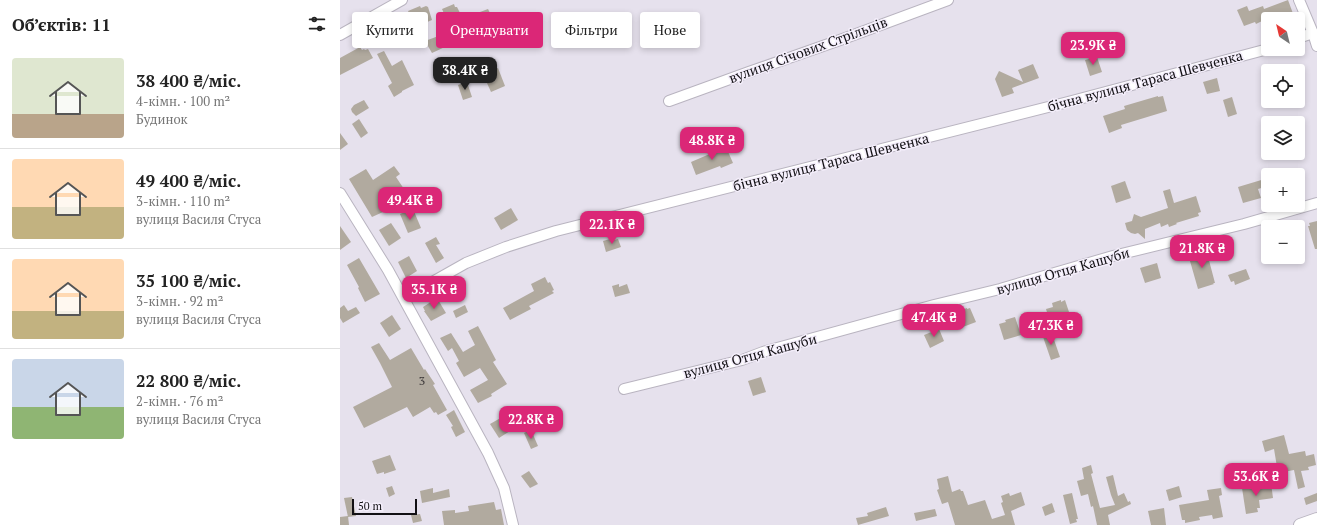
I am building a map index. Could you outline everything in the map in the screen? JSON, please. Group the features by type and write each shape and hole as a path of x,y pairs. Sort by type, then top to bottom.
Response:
{"street":[{"path":"340,35 402,0"},
{"name":"вулиця Січових Стрільців","path":"668,101 948,0"},
{"path":"1299,0 1317,46"},
{"path":"1305,36 1313,33"},
{"name":"бічна вулиця Тараса Шевченка","path":"404,298 466,263 506,247 556,231 1068,102 1261,51"},
{"path":"340,193 404,298 488,453 504,488 513,525"},
{"name":"вулиця Отця Кашуби","path":"624,389 742,360 764,352 934,305 1000,289 1112,256 1244,224 1317,203"},
{"path":"1300,525 1317,519"}],"building":[{"path":"1288,0 1292,12 1261,12 1261,22 1244,26 1237,10 1247,6 1249,11 1263,6 1264,9"},
{"path":"454,4 460,12 443,12 442,9"},
{"path":"420,6 421,8 426,6 428,7 432,20 428,22 428,12 408,11"},
{"path":"488,9 489,12 480,12"},
{"path":"436,37 436,48 443,48 432,53 428,46 428,40"},
{"path":"361,48 362,50 368,49 373,58 340,75 340,58"},
{"path":"384,51 392,66 402,60 414,85 394,97 388,86 392,83 377,54"},
{"path":"1097,57 1102,72 1090,76 1085,60"},
{"path":"1033,64 1039,78 1012,88 1014,93 1002,97 995,79 999,71 1023,82 1018,70"},
{"path":"498,68 505,86 491,92 483,74"},
{"path":"1217,78 1220,91 1207,94 1203,82"},
{"path":"467,82 472,97 463,100 458,85"},
{"path":"1158,96 1163,96 1167,111 1121,125 1122,128 1109,133 1103,116 1125,109 1124,106"},
{"path":"1232,97 1237,114 1228,117 1223,100"},
{"path":"364,100 369,108 356,116 351,109 354,105"},
{"path":"359,119 368,133 361,138 352,124"},
{"path":"340,133 348,144 340,150"},
{"path":"726,147 733,163 696,175 691,162"},
{"path":"394,166 400,174 396,177 406,192 385,206 387,208 383,212 372,217 349,179 366,169 373,180"},
{"path":"1261,180 1261,188 1258,189 1261,198 1243,203 1238,187"},
{"path":"1125,181 1131,198 1116,203 1111,186"},
{"path":"1170,189 1174,203 1196,196 1201,212 1198,213 1199,216 1176,223 1177,224 1169,227 1168,224 1161,227 1160,223 1145,229 1145,239 1138,233 1131,233 1127,230 1125,223 1132,221 1134,214 1141,217 1168,208 1163,191"},
{"path":"511,208 518,220 501,230 494,218"},
{"path":"413,209 421,228 408,233 400,214"},
{"path":"1317,221 1317,249 1315,249 1308,226 1310,226 1309,223"},
{"path":"391,223 401,238 389,246 379,230"},
{"path":"340,226 351,242 340,250"},
{"path":"436,237 440,244 436,245 444,258 436,263 425,243"},
{"path":"610,239 610,241 618,239 621,247 606,252 603,241"},
{"path":"1206,249 1215,283 1198,289 1188,254"},
{"path":"409,256 417,271 406,278 398,262"},
{"path":"359,258 380,294 365,302 347,265"},
{"path":"1157,263 1161,278 1145,283 1140,268"},
{"path":"1246,269 1250,279 1235,285 1234,281 1231,282 1228,275"},
{"path":"545,277 548,283 550,282 554,293 529,306 531,309 510,320 503,308 534,291 531,284"},
{"path":"457,284 464,296 457,300 450,287"},
{"path":"619,284 619,287 627,284 630,293 615,297 612,286"},
{"path":"437,298 446,313 431,321 423,307"},
{"path":"1061,300 1061,302 1065,300 1071,318 1051,325 1046,309 1053,307 1052,303"},
{"path":"344,305 348,311 356,307 360,313 343,323 340,318 340,308"},
{"path":"465,305 468,312 456,318 453,311"},
{"path":"970,308 976,322 955,330 950,317 957,315 956,313"},
{"path":"392,315 401,329 389,337 380,323"},
{"path":"1015,317 1021,335 1004,340 999,324 1006,322 1005,320"},
{"path":"478,326 496,360 493,362 507,384 491,394 492,396 478,403 470,390 488,380 480,368 464,377 456,363 459,361 452,348 448,351 440,338 451,333 463,352 475,345 468,331"},
{"path":"939,329 944,341 930,348 924,335"},
{"path":"1051,331 1060,357 1051,360 1042,334"},
{"path":"379,343 390,360 411,348 424,370 425,369 435,384 433,385 447,410 438,415 436,412 434,413 430,407 413,417 407,407 364,428 353,407 392,387 371,347"},
{"path":"761,377 766,392 753,396 748,381"},
{"path":"454,410 465,432 456,437 451,427 453,426 446,415"},
{"path":"504,416 513,429 499,438 490,424"},
{"path":"531,430 538,446 531,449 524,433"},
{"path":"1284,435 1289,454 1305,451 1306,456 1314,454 1316,465 1308,467 1309,470 1301,471 1305,487 1298,489 1294,470 1278,473 1274,449 1265,452 1262,441"},
{"path":"390,455 396,470 384,474 384,472 377,474 372,461"},
{"path":"1091,465 1093,473 1091,474 1100,508 1115,505 1106,477 1113,475 1118,496 1124,493 1128,502 1130,501 1131,504 1108,515 1110,525 1097,525 1093,506 1091,507 1088,494 1081,496 1077,481 1084,479 1082,468"},
{"path":"529,471 538,484 530,488 521,476"},
{"path":"948,476 952,492 960,489 963,491 968,505 985,500 992,519 1005,515 1001,503 1003,502 1001,496 1009,493 1010,496 1021,492 1025,505 1011,511 1015,525 955,525 948,502 942,504 937,490 939,489 937,479"},
{"path":"1271,483 1273,498 1259,500 1260,508 1257,508 1258,512 1246,514 1242,488"},
{"path":"392,486 395,494 389,497 386,488"},
{"path":"1179,486 1182,497 1169,501 1166,490"},
{"path":"433,488 433,493 449,489 450,497 422,503 420,491"},
{"path":"1221,488 1222,495 1219,496 1223,517 1213,519 1212,515 1199,517 1200,520 1185,523 1185,520 1182,520 1179,505 1209,500 1207,490"},
{"path":"1072,493 1078,519 1076,519 1077,522 1070,524 1063,495"},
{"path":"1317,493 1317,501 1306,505 1304,498"},
{"path":"352,497 356,516 348,517 344,498"},
{"path":"494,502 496,510 501,509 504,525 444,525 442,511 455,510 455,513 469,511 468,506"},
{"path":"1052,503 1055,512 1045,516 1042,507"},
{"path":"886,507 889,516 858,525 856,518 868,516 867,513"},
{"path":"1164,508 1166,525 1151,525 1148,511"},
{"path":"935,509 937,516 916,521 914,513"},
{"path":"420,514 422,521 413,523 411,515"},
{"path":"348,516 349,525 340,525 340,517"}]}
